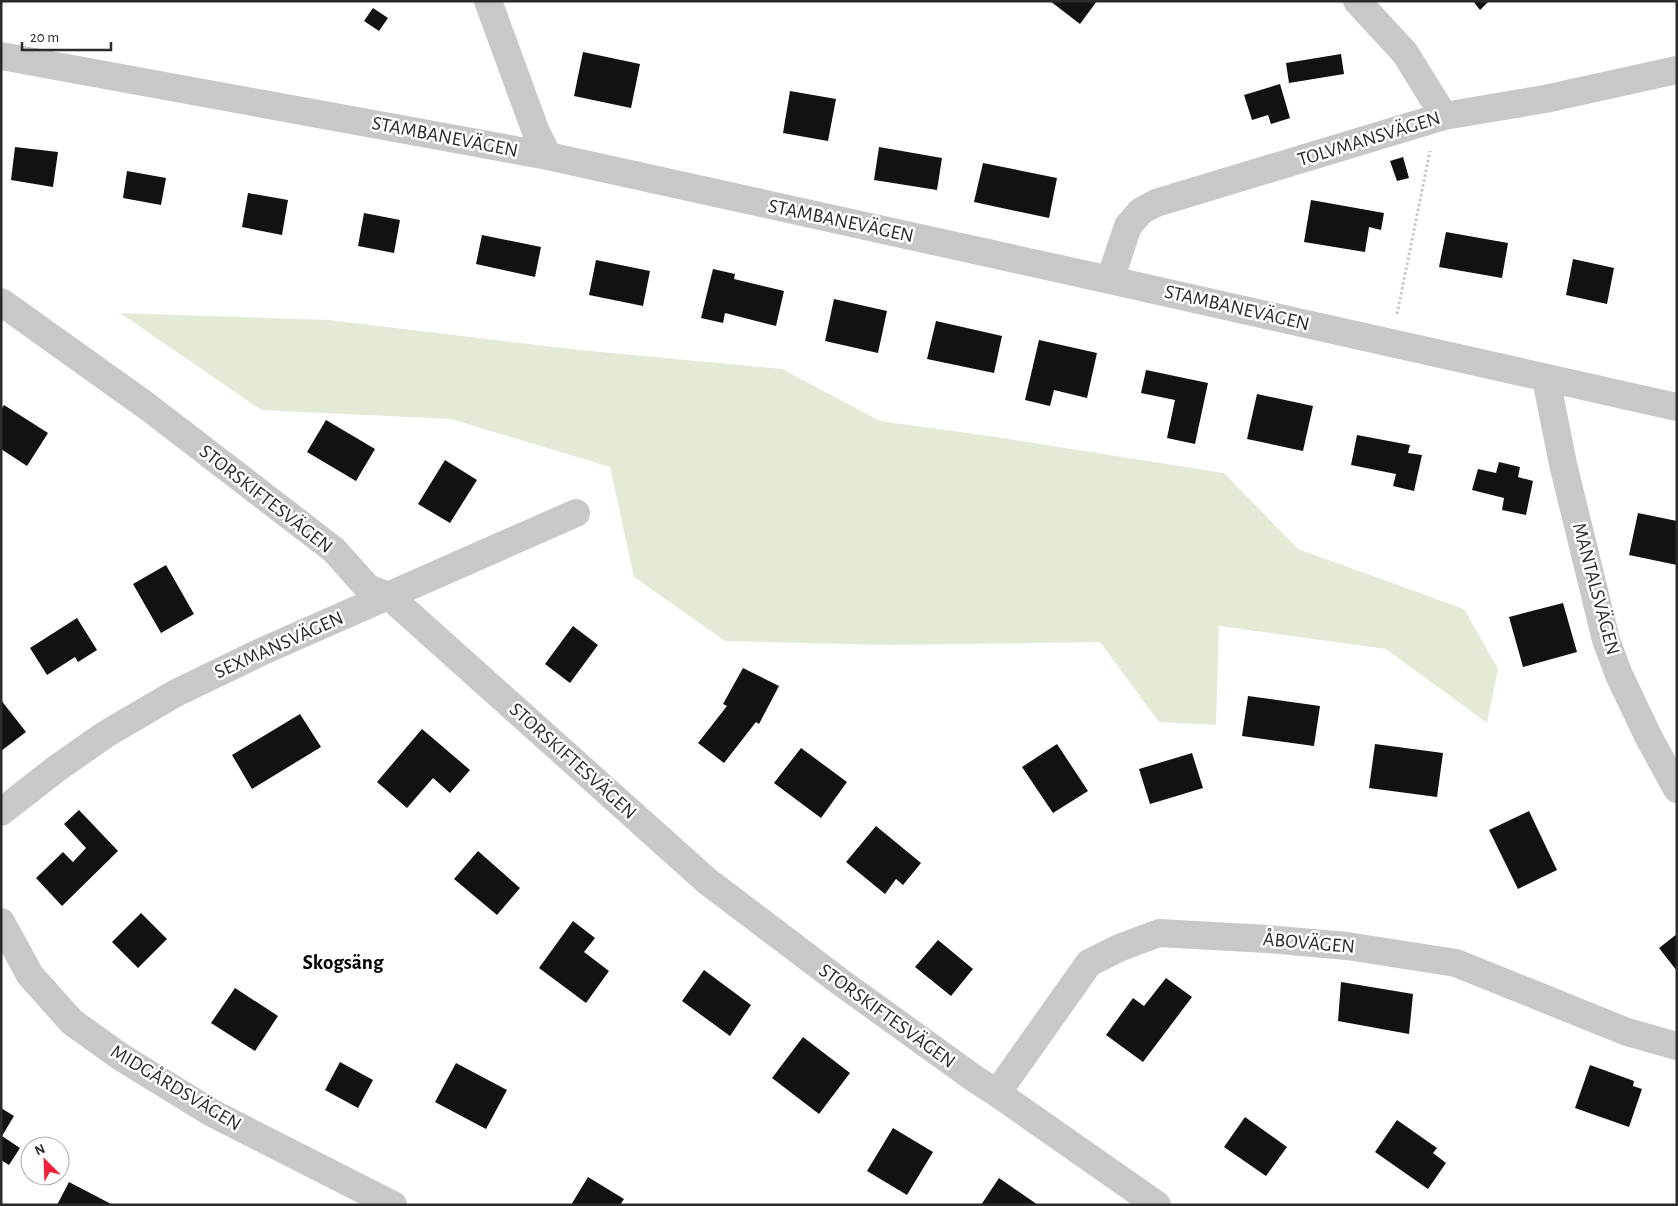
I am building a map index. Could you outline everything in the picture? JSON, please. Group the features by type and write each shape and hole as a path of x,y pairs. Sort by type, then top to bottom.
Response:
{"street":[{"path":"488,1 536,132 548,156"},
{"path":"1358,1 1405,53 1444,116"},
{"name":"STAMBANEVÄGEN","path":"1,56 548,156 1677,408"},
{"name":"TOLVMANSVÄGEN","path":"1110,280 1128,226 1141,211 1156,203 1444,116 1545,99 1677,70"},
{"name":"STORSKIFTESVÄGEN","path":"1,302 148,408 334,550 368,588 389,596 707,881 838,981 1157,1205"},
{"name":"MANTALSVÄGEN","path":"1546,378 1563,464 1606,640 1648,738 1677,789"},
{"name":"SEXMANSVÄGEN","path":"1,812 56,769 106,734 176,693 263,651 576,512"},
{"name":"MIDGÅRDSVÄGEN","path":"1,922 30,975 72,1022 121,1057 212,1113 392,1205"},
{"name":"ÅBOVÄGEN","path":"998,1093 1089,963 1119,948 1159,933 1267,938 1347,946 1456,963 1627,1032 1677,1046"}],"path":[{"path":"1397,318 1434,130 1444,116"}],"green space":[{"path":"120,313 329,320 580,350 782,369 880,421 996,437 1224,473 1298,549 1464,609 1498,669 1487,723 1386,649 1219,626 1216,725 1159,722 1100,642 888,645 725,641 634,577 610,467 451,419 261,410"}],"building":[{"path":"1050,1 1097,1 1080,24"},
{"path":"1473,1 1489,1 1480,10"},
{"path":"373,8 388,18 379,31 364,21"},
{"path":"583,52 640,64 631,108 574,96"},
{"path":"1341,54 1344,74 1289,83 1286,63"},
{"path":"1280,84 1290,118 1271,124 1268,115 1252,120 1244,95"},
{"path":"790,91 836,99 828,141 783,133"},
{"path":"15,147 58,152 53,187 11,180"},
{"path":"879,147 942,158 937,190 874,180"},
{"path":"1403,157 1409,178 1397,181 1390,161"},
{"path":"983,163 1057,178 1049,218 974,202"},
{"path":"127,171 166,178 161,205 123,198"},
{"path":"248,193 288,200 282,235 242,227"},
{"path":"1311,200 1384,213 1381,230 1369,227 1365,252 1304,242"},
{"path":"364,213 400,220 394,253 358,246"},
{"path":"1446,232 1508,243 1502,278 1439,267"},
{"path":"482,235 541,247 535,277 476,264"},
{"path":"1573,259 1614,268 1607,304 1566,295"},
{"path":"596,260 650,271 643,306 589,295"},
{"path":"713,269 735,274 734,279 784,291 776,326 725,313 723,323 701,318"},
{"path":"834,299 887,311 878,353 825,341"},
{"path":"936,321 1002,336 994,373 927,359"},
{"path":"1039,340 1097,353 1087,398 1054,390 1050,406 1025,400"},
{"path":"1146,370 1208,383 1195,444 1167,438 1175,400 1141,393"},
{"path":"1257,394 1313,406 1303,451 1247,439"},
{"path":"4,405 48,433 27,466 1,449 1,410"},
{"path":"326,420 375,449 356,481 307,452"},
{"path":"1357,435 1410,445 1408,453 1422,455 1414,491 1393,486 1396,474 1351,465"},
{"path":"445,460 477,480 450,523 418,504"},
{"path":"1499,462 1520,467 1518,477 1533,481 1526,515 1502,510 1504,498 1472,490 1478,469 1496,473"},
{"path":"1638,513 1677,521 1677,565 1629,555"},
{"path":"166,565 194,614 161,633 133,584"},
{"path":"1563,603 1577,652 1523,667 1509,617"},
{"path":"77,618 97,650 78,662 75,657 47,675 30,648"},
{"path":"573,626 598,645 570,683 545,664"},
{"path":"743,668 779,686 759,724 756,722 724,763 698,743 727,706 723,704"},
{"path":"1248,696 1320,706 1314,746 1242,736"},
{"path":"1,700 26,732 1,751"},
{"path":"300,714 321,747 252,789 232,755"},
{"path":"422,729 470,770 450,793 433,778 407,808 377,782"},
{"path":"1057,744 1088,791 1053,813 1022,767"},
{"path":"1375,744 1443,753 1437,797 1369,788"},
{"path":"801,748 847,782 821,818 774,783"},
{"path":"1192,753 1203,788 1150,804 1139,769"},
{"path":"79,810 118,851 62,906 36,878 63,852 73,862 86,848 64,824"},
{"path":"1529,811 1557,870 1518,889 1489,830"},
{"path":"876,826 921,863 903,885 896,879 885,894 846,862"},
{"path":"478,851 520,888 497,915 454,879"},
{"path":"141,913 167,939 138,968 112,942"},
{"path":"573,921 595,938 584,952 609,971 586,1003 539,968"},
{"path":"1677,934 1677,971 1659,948"},
{"path":"938,940 973,969 951,996 915,967"},
{"path":"704,970 751,1005 730,1036 682,1001"},
{"path":"1166,978 1192,997 1143,1062 1106,1035 1133,998 1144,1006"},
{"path":"1341,982 1413,994 1409,1034 1338,1021"},
{"path":"235,988 278,1016 255,1051 211,1023"},
{"path":"803,1037 850,1073 819,1114 772,1078"},
{"path":"340,1062 373,1080 358,1108 325,1090"},
{"path":"456,1063 507,1090 486,1129 435,1102"},
{"path":"1590,1065 1634,1081 1633,1086 1642,1089 1629,1127 1575,1108"},
{"path":"1,1108 14,1116 2,1136 20,1148 9,1165 1,1160"},
{"path":"1245,1117 1287,1147 1266,1176 1224,1147"},
{"path":"1397,1120 1437,1148 1433,1153 1446,1163 1428,1189 1375,1152"},
{"path":"893,1128 933,1152 907,1195 867,1171"},
{"path":"588,1177 624,1199 620,1205 571,1205"},
{"path":"999,1178 1038,1205 981,1205"},
{"path":"70,1183 113,1205 57,1205 67,1186 70,1186"}],"district":[{"name":"Skogsäng","path":"343,962"}]}
